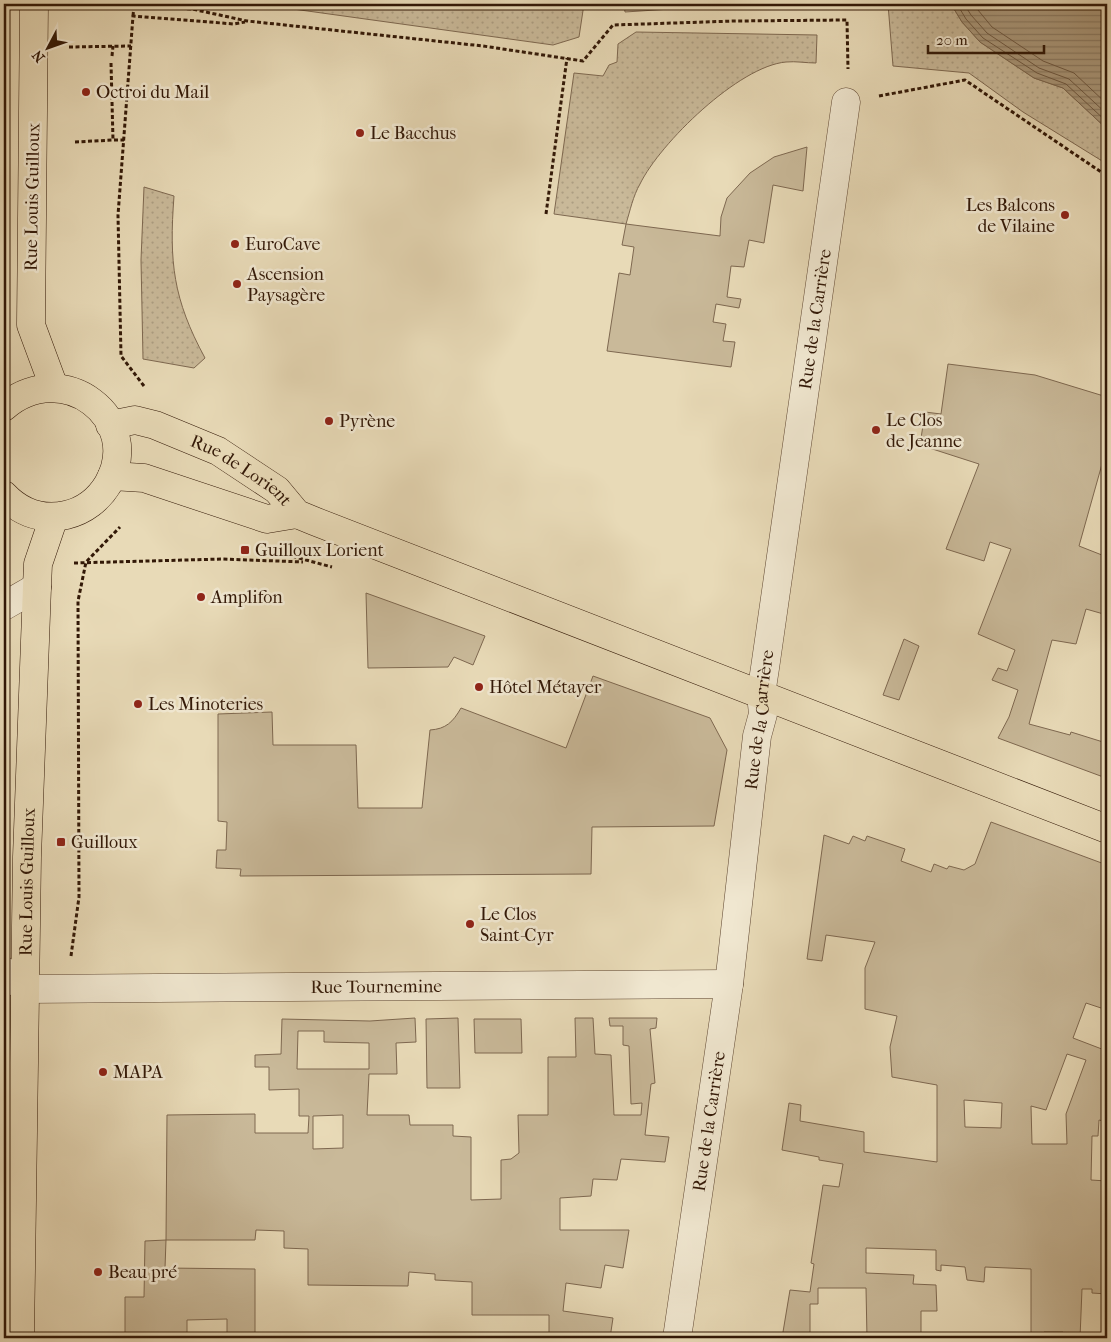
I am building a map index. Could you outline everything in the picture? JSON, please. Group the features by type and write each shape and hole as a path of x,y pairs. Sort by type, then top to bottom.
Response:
{"main road":[{"name":"Rue Louis Guilloux","path":"34,4 31,325 54,387"},
{"path":"4,497 18,508 36,515 54,517 74,513 91,504 103,491 112,476 116,459 116,442 110,425 101,410 88,398 72,390 54,387 6,396"},
{"name":"Rue de Lorient","path":"110,425 135,420 155,425 218,451 277,490 297,514"},
{"name":"Rue de Lorient","path":"112,476 144,478 267,519 297,514"},
{"path":"297,514 714,678 762,694 1107,829"},
{"name":"Rue Louis Guilloux","path":"20,1338 24,989 37,587 38,564 54,517"}],"street":[{"name":"Rue de la Carrière","path":"677,1338 728,984 757,736 763,714 762,694 846,102"},
{"path":"4,606 37,587"},
{"path":"4,971 24,989"},
{"name":"Rue Tournemine","path":"24,989 728,984"}],"path":[{"path":"96,4 192,9 247,22 483,46 583,61 613,26 735,21 847,20 849,47 846,102 965,80 1107,176"},
{"path":"134,6 118,215 121,356 144,386"},
{"path":"133,16 234,24 247,22"},
{"path":"112,56 113,46"},
{"path":"69,47 130,46"},
{"path":"546,214 567,58"},
{"path":"111,63 114,140"},
{"path":"75,142 124,140"},
{"path":"66,988 78,897 78,601 86,562 126,520"},
{"path":"86,562 223,559 308,562 272,551"}],"shaded area":[{"path":"257,4 584,4 579,37 553,45"},
{"path":"624,4 833,4 833,8 701,7 625,12"},
{"path":"888,4 951,4 962,22 980,42 1034,78 1063,88 1107,129 1107,164 1023,112 969,73 893,66"},
{"path":"636,32 817,35 816,63 786,62 767,67 746,77 703,109 683,128 650,167 635,193 626,224 554,214 574,73 603,76 609,65 617,62 618,44"},
{"path":"807,147 803,191 773,185 764,243 749,240 744,267 731,266 727,297 741,299 739,308 716,304 713,322 726,324 723,341 735,342 731,367 607,351 619,273 630,275 634,247 622,245 626,224 720,236 721,217 727,198 750,173 774,157"},
{"path":"144,187 174,196 172,241 176,280 186,317 205,358 194,368 143,359 141,260"},
{"path":"948,364 1035,375 1107,397 1107,458 1104,457 1079,546 1107,557 1107,615 1086,609 1076,644 1052,640 1029,724 1070,735 1071,732 1103,742 1107,728 1106,778 998,738 1009,717 1018,690 992,680 998,668 1007,671 1015,650 978,634 1011,549 990,542 984,561 946,549 979,464 920,445 925,412 941,414"},
{"path":"366,593 485,636 473,665 454,657 448,667 368,668"},
{"path":"904,639 919,646 899,700 883,695"},
{"path":"593,676 710,718 727,750 714,826 592,827 591,874 240,876 241,869 216,868 217,850 226,850 227,822 218,821 218,714 272,712 273,745 356,745 358,808 422,808 430,730 448,724 461,708 566,748"},
{"path":"991,822 1107,865 1107,1010 1086,1003 1073,1038 1107,1051 1107,1122 1099,1120 1098,1136 1092,1136 1091,1180 1107,1181 1107,1294 1092,1293 1092,1289 1082,1289 1080,1338 1063,1338 1063,1332 1044,1332 1044,1338 1031,1338 1031,1269 985,1267 984,1282 967,1280 965,1267 941,1265 941,1271 936,1270 936,1250 866,1248 866,1273 914,1275 913,1284 936,1285 937,1311 921,1311 921,1338 867,1338 866,1288 818,1288 818,1304 810,1304 810,1338 782,1338 790,1290 810,1292 814,1264 811,1263 823,1185 839,1187 843,1164 782,1150 789,1103 801,1105 800,1121 864,1132 864,1152 937,1162 937,1085 892,1077 890,1047 897,1016 865,1009 865,968 875,942 826,935 822,961 807,959 824,835 849,844 853,836 865,841 867,836 905,849 901,861 931,872 934,864 947,869 949,866 964,870 975,864","holes":["1067,1054 1086,1060 1066,1114 1067,1144 1032,1144 1031,1106 1046,1110","964,1100 1002,1103 1001,1128 965,1127"]},
{"path":"415,1018 416,1042 396,1043 397,1074 369,1074 367,1115 409,1115 410,1125 453,1125 453,1136 471,1137 471,1200 501,1199 501,1160 511,1159 519,1153 518,1115 548,1115 548,1057 576,1057 575,1018 593,1018 595,1054 611,1055 614,1115 641,1115 642,1103 631,1104 629,1046 623,1045 623,1026 610,1026 609,1018 657,1018 656,1028 650,1029 655,1083 651,1084 645,1135 669,1137 665,1162 621,1159 617,1180 593,1179 591,1196 560,1198 560,1230 629,1230 623,1268 605,1265 601,1288 566,1283 563,1311 613,1318 610,1338 549,1338 549,1315 472,1315 472,1282 435,1280 435,1274 409,1272 408,1286 308,1285 308,1249 284,1248 284,1231 256,1230 255,1240 166,1240 167,1115 255,1114 255,1133 308,1133 309,1116 299,1116 299,1089 269,1090 269,1067 255,1067 255,1055 281,1054 282,1019 370,1021","holes":["298,1031 324,1031 324,1042 369,1043 369,1069 297,1069","343,1115 343,1148 313,1149 313,1116"]},
{"path":"458,1018 460,1088 427,1088 426,1019"},
{"path":"474,1019 521,1019 522,1053 475,1053"},
{"path":"166,1240 165,1268 255,1269 255,1335 227,1334 227,1319 187,1320 187,1338 125,1338 125,1297 144,1297 145,1241"}],"water":[{"path":"951,4 1107,4 1107,129 1063,88 1034,78 980,42 962,22"}],"place":[{"name":"Octroi du Mail","path":"86,92"},
{"name":"Le Bacchus","path":"360,133"},
{"name":"Les Balcons de Vilaine","path":"1065,215"},
{"name":"EuroCave","path":"235,244"},
{"name":"Ascension Paysagère","path":"237,284"},
{"name":"Pyrène","path":"329,421"},
{"name":"Le Clos de Jeanne","path":"876,430"},
{"name":"Guilloux Lorient","path":"245,550"},
{"name":"Amplifon","path":"201,597"},
{"name":"Hôtel Métayer","path":"479,687"},
{"name":"Les Minoteries","path":"138,704"},
{"name":"Guilloux","path":"61,842"},
{"name":"Le Clos Saint-Cyr","path":"470,924"},
{"name":"MAPA","path":"103,1072"},
{"name":"Beau pré","path":"98,1272"}]}
